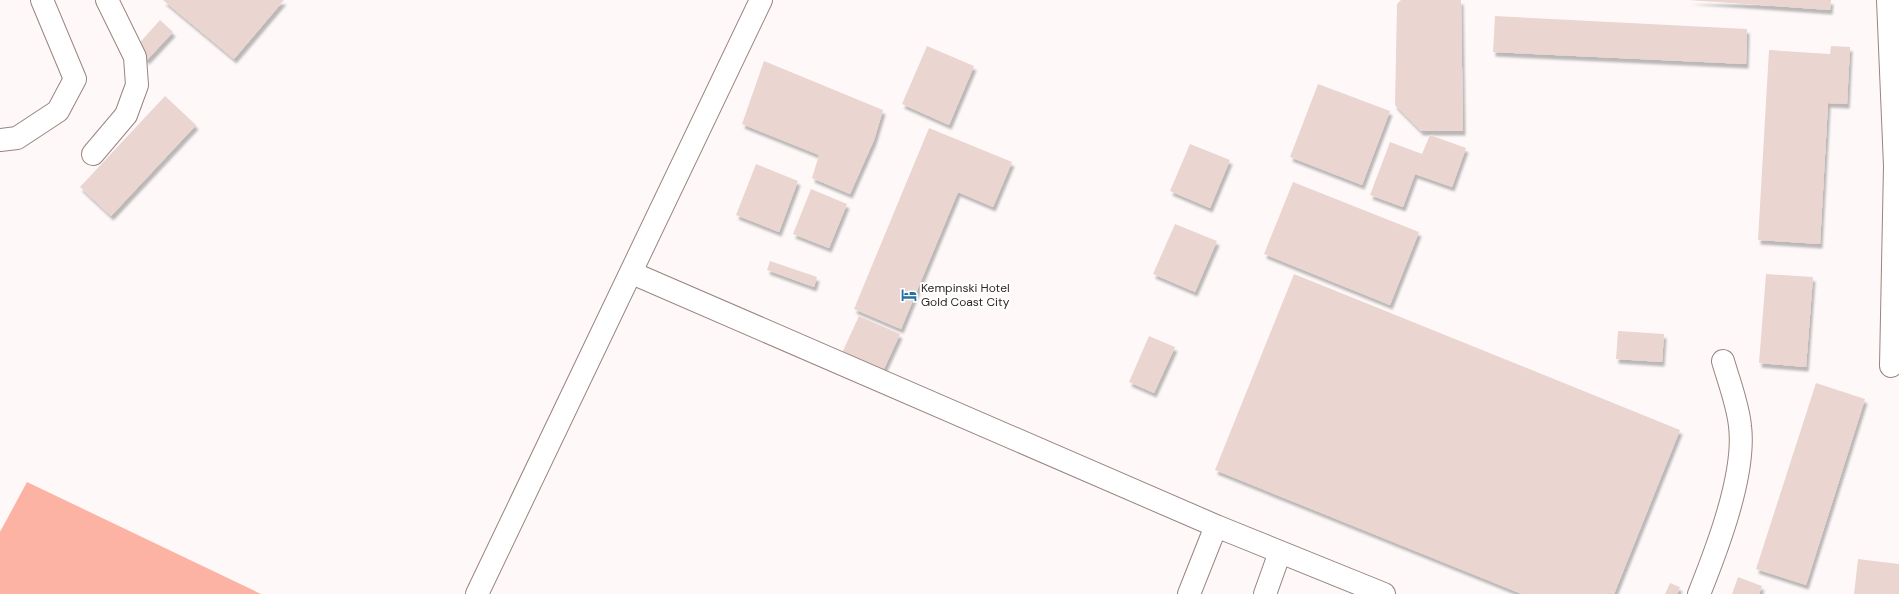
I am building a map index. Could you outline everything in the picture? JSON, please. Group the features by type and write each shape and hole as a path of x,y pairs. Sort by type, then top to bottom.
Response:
{"lane":[{"path":"0,140 17,138 58,111 75,79 42,0"},
{"path":"93,154 126,115 137,85 135,57 107,0"},
{"path":"477,594 632,273 761,0"},
{"path":"1888,0 1897,166 1896,260 1891,366"},
{"path":"632,273 1216,526 1384,594"},
{"path":"1699,594 1715,553 1734,486 1741,451 1740,425 1723,361"},
{"path":"1189,594 1216,526"},
{"path":"1265,594 1280,552"}],"shaded area":[{"path":"27,482 261,594 0,594 0,532"}],"building":[{"path":"163,0 284,0 234,59"},
{"path":"1401,0 1461,0 1463,131 1421,131 1395,105 1397,4"},
{"path":"1688,0 1831,0 1830,10"},
{"path":"1495,16 1747,29 1746,64 1493,52"},
{"path":"160,20 173,32 147,60 134,49"},
{"path":"927,46 974,66 949,125 902,104"},
{"path":"1831,46 1850,47 1847,104 1828,103 1820,244 1758,240 1769,50 1830,54"},
{"path":"764,61 883,110 874,140 850,194 812,178 819,155 742,124"},
{"path":"1318,84 1390,111 1362,185 1290,157"},
{"path":"165,96 196,125 111,216 80,187"},
{"path":"929,128 1012,162 993,207 958,192 901,329 854,309"},
{"path":"1430,135 1466,148 1452,187 1415,174 1403,207 1370,195 1390,142 1422,154"},
{"path":"1190,144 1230,160 1210,208 1170,191"},
{"path":"756,164 798,181 779,232 736,215"},
{"path":"1293,182 1419,232 1390,305 1264,254"},
{"path":"811,189 847,204 829,248 793,234"},
{"path":"1175,224 1217,241 1195,292 1153,274"},
{"path":"770,261 817,277 814,287 767,270"},
{"path":"1294,274 1680,430 1614,594 1522,594 1215,470"},
{"path":"1766,274 1813,277 1806,367 1759,363"},
{"path":"859,316 900,334 882,373 841,355"},
{"path":"1618,331 1664,334 1662,362 1616,359"},
{"path":"1149,336 1175,347 1154,393 1129,382"},
{"path":"1816,383 1865,399 1806,585 1756,569"},
{"path":"1858,559 1899,564 1899,594 1854,594"},
{"path":"1738,577 1762,586 1759,594 1732,594"},
{"path":"1670,583 1680,587 1677,594 1665,594"}],"place":[{"name":"Kempinski Hotel Gold Coast City","path":"909,295"}]}
